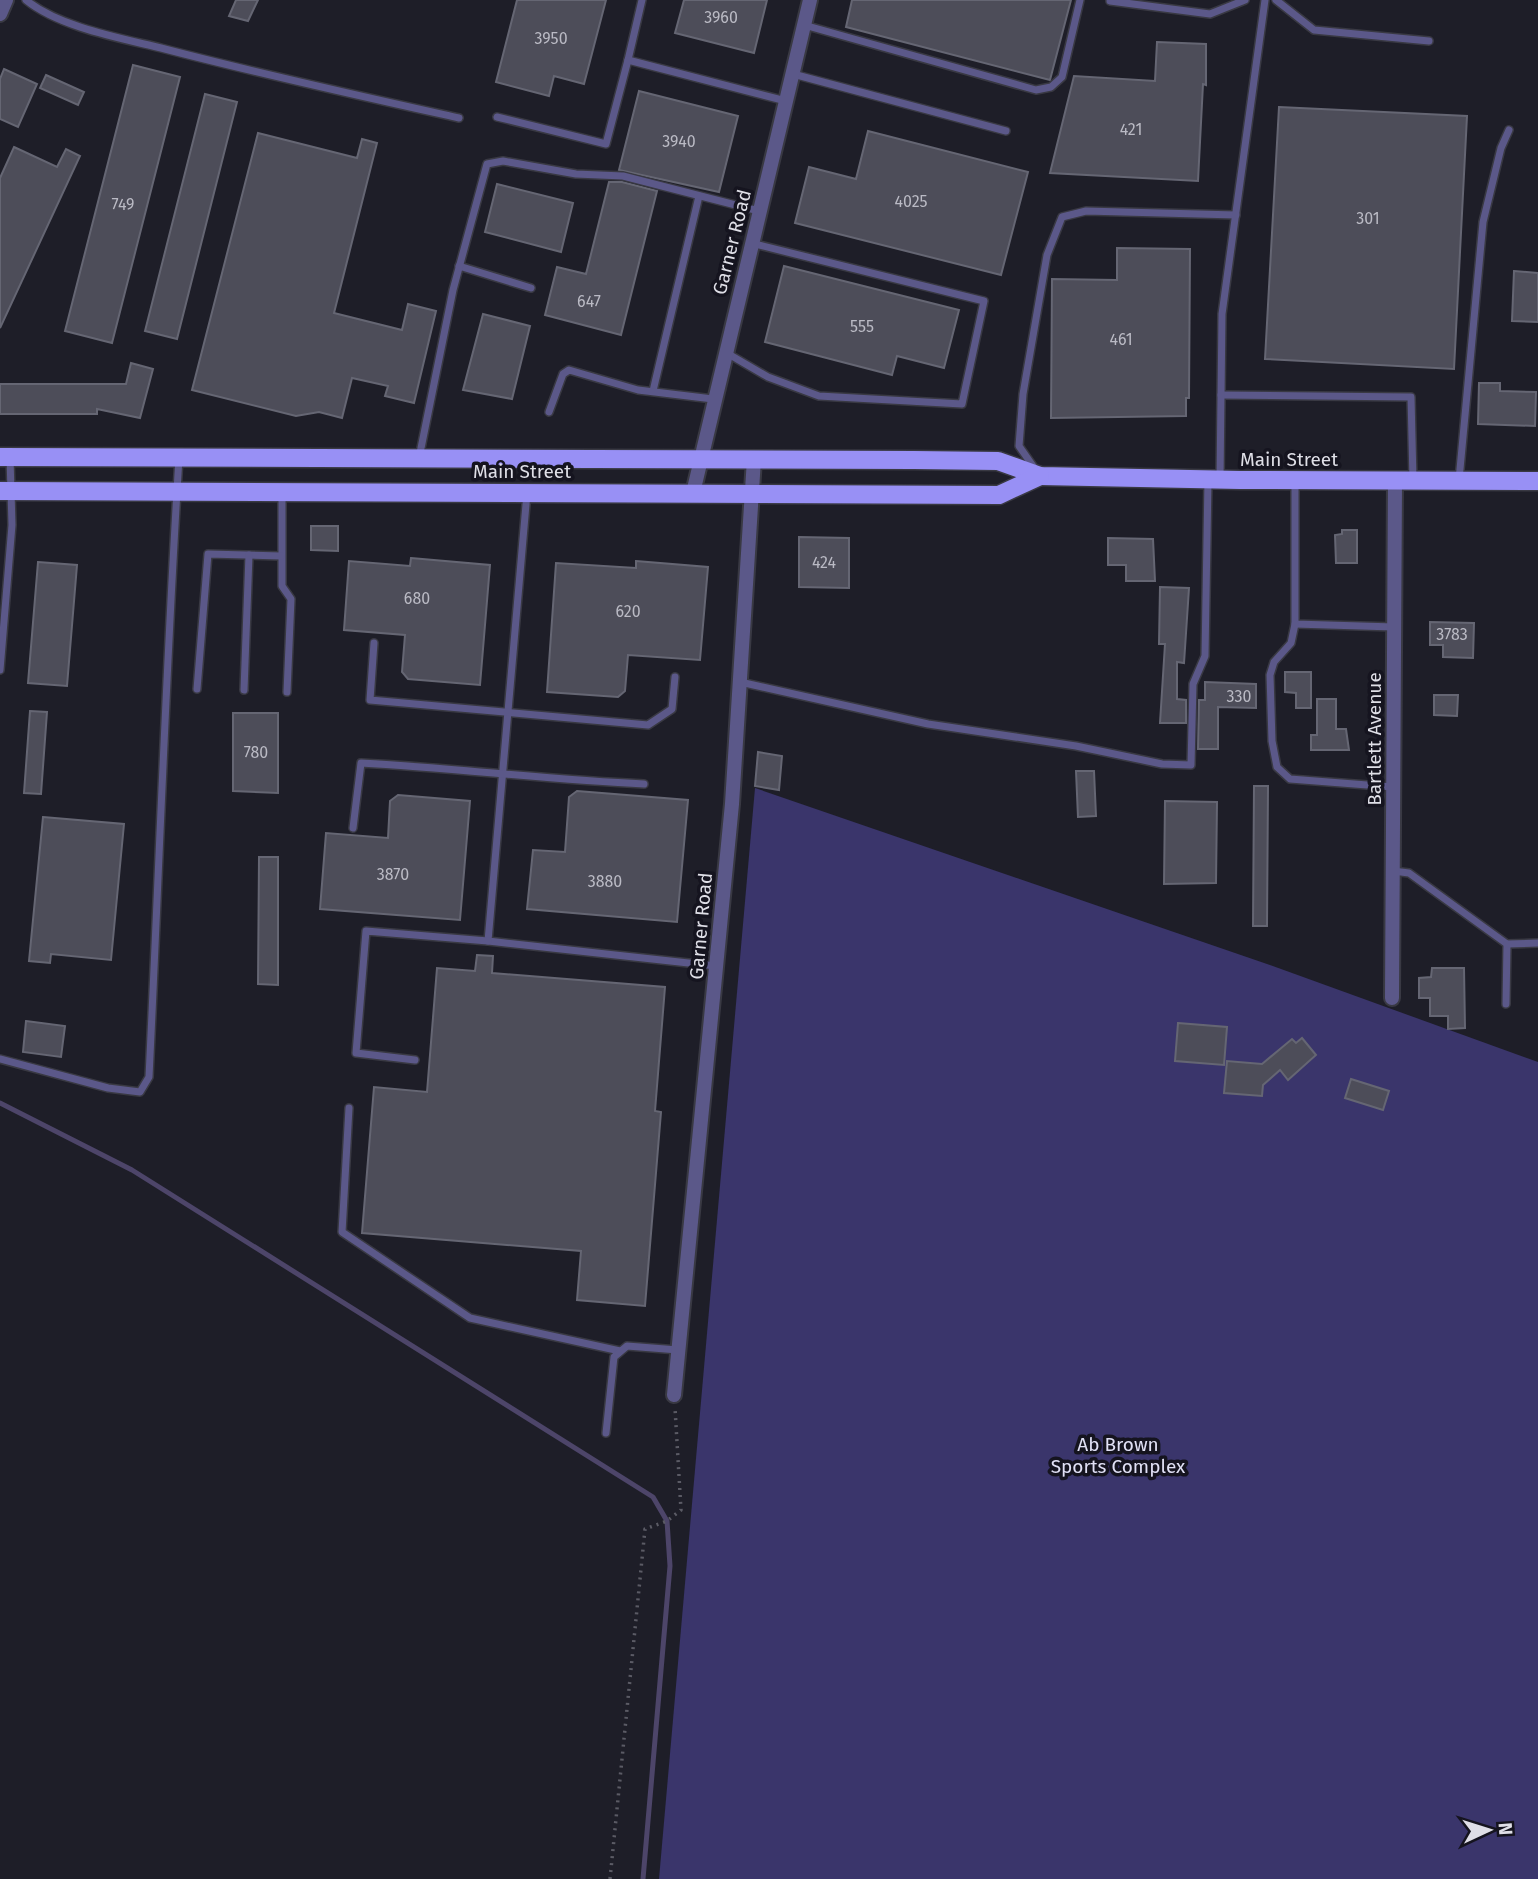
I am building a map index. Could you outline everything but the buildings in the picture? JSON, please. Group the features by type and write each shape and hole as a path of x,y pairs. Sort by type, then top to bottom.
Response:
{"main road":[{"name":"Main Street","path":"5,457 998,461 1040,476 1295,481 1538,481"},
{"name":"Main Street","path":"6,491 999,495 1040,476"}],"street":[{"path":"0,14 6,0"},
{"name":"Garner Road","path":"693,493 713,399 810,0"},
{"name":"Garner Road","path":"674,1395 716,967 740,682 754,459"},
{"name":"Bartlett Avenue","path":"1392,998 1394,627 1404,480"}],"lane":[{"path":"26,0 41,12 118,37 256,73 459,118"},
{"path":"497,117 606,144 642,0"},
{"path":"804,25 1036,90 1051,87 1062,77 1080,0"},
{"path":"1110,1 1210,14 1245,0"},
{"path":"740,682 928,724 1076,746 1162,764 1191,765 1192,684 1205,656 1221,395 1222,314 1265,0"},
{"path":"1276,0 1314,30 1429,41"},
{"path":"628,60 786,100"},
{"path":"792,74 1006,131"},
{"path":"1460,481 1483,222 1500,148 1509,130"},
{"path":"419,459 459,266 483,169 494,161 576,174 623,176 759,211"},
{"path":"653,391 699,196"},
{"path":"1040,476 1019,446 1023,394 1048,255 1062,217 1086,211 1236,215"},
{"path":"725,351 768,377 819,396 962,404 984,300 751,243"},
{"path":"459,266 531,288"},
{"path":"549,412 563,374 569,370 653,391 713,399"},
{"path":"1221,395 1411,397 1404,480"},
{"path":"0,670 12,525 6,491 5,457"},
{"path":"0,1059 108,1088 140,1092 149,1077 164,772 165,691 179,458"},
{"path":"1295,481 1295,624 1290,643 1274,662 1270,675 1272,741 1277,767 1290,779 1393,787"},
{"path":"282,492 282,586 291,599 288,692"},
{"path":"488,941 527,492"},
{"path":"197,689 208,554 282,556"},
{"path":"244,690 249,555"},
{"path":"1295,624 1394,627"},
{"path":"374,643 370,700 648,725 672,709 675,677"},
{"path":"353,828 361,763 503,773 541,779 644,784"},
{"path":"1393,871 1409,873 1507,944 1538,943"},
{"path":"415,1060 356,1053 366,931 488,941 716,967"},
{"path":"1506,1004 1507,944"},
{"path":"349,1108 342,1232 470,1318 620,1350"},
{"path":"606,1433 614,1357 620,1350 627,1346 679,1350"}],"path":[{"path":"610,1879 645,1529 667,1521 681,1510 674,1395"}],"green space":[{"name":"Ab Brown Sports Complex","path":"755,788 1267,964 1538,1062 1538,1879 659,1879"}],"waterway":[{"path":"0,1103 132,1170 653,1497 667,1521 670,1566 643,1879"}]}
